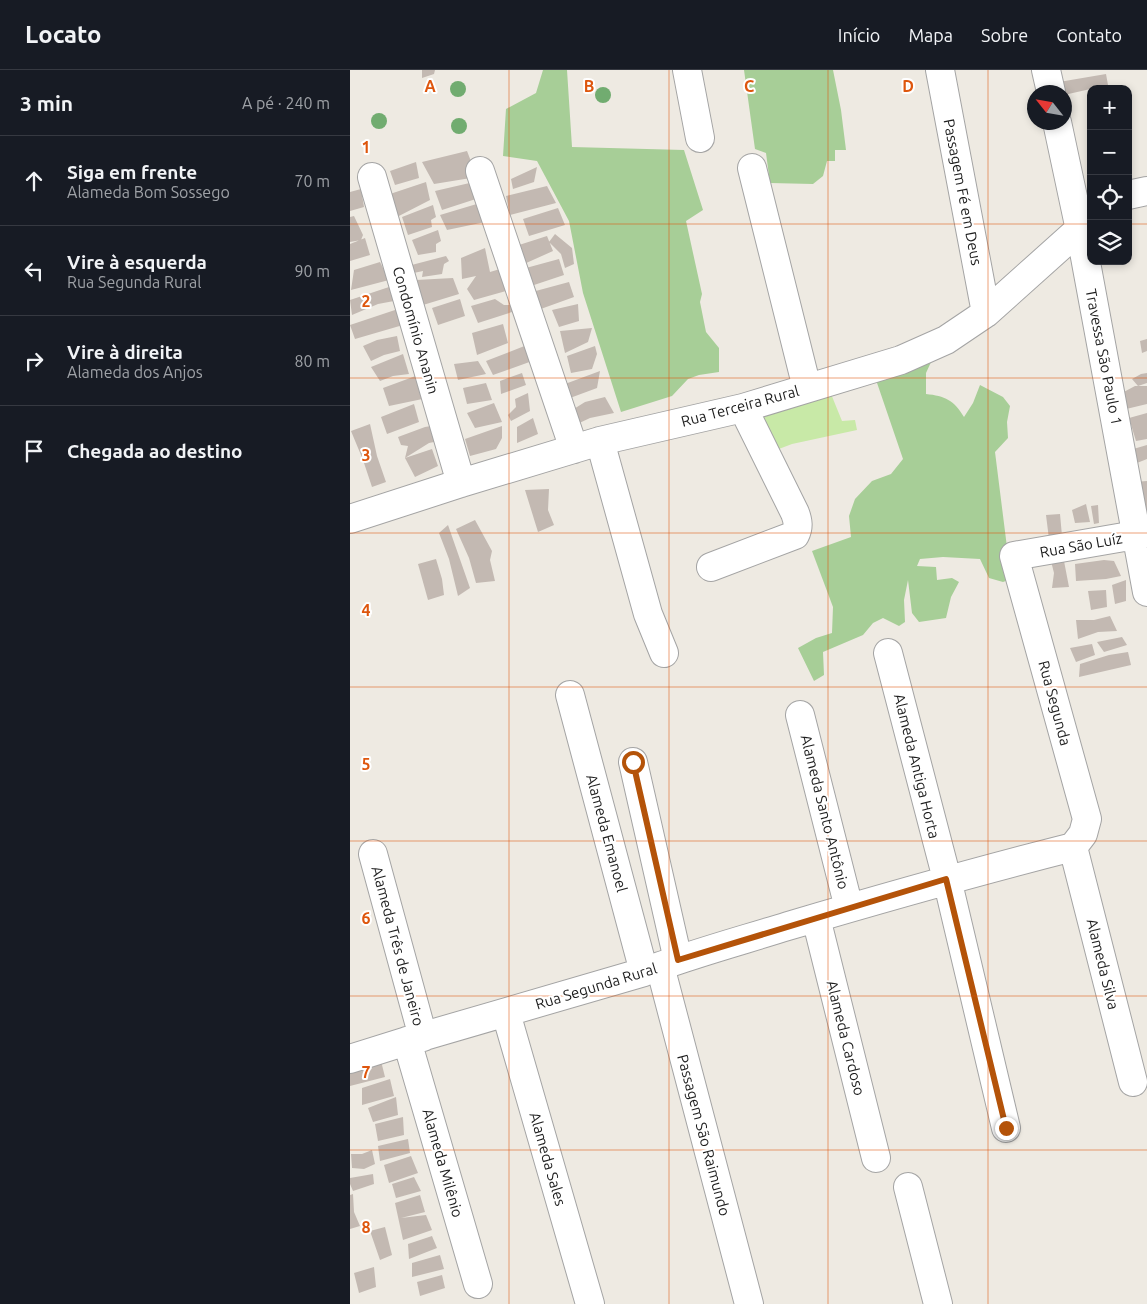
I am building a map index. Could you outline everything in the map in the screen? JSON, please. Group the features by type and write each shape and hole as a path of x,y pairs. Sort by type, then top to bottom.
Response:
{"street":[{"path":"687,70 700,138"},
{"name":"Passagem Fé em Deus","path":"940,70 986,313"},
{"path":"1046,70 1049,85"},
{"name":"Travessa São Paulo 1","path":"1059,130 1085,224 1142,534 1147,592"},
{"path":"752,168 807,388"},
{"path":"480,171 574,450"},
{"name":"Condomínio Ananin","path":"372,177 461,483"},
{"path":"1132,194 1147,191"},
{"name":"Rua Terceira Rural","path":"350,519 600,441 743,408 901,360 946,340 986,313 1085,224"},
{"path":"712,568 795,535 798,529 795,513 743,408"},
{"path":"600,441 648,614 664,653"},
{"name":"Rua São Luíz","path":"1014,556 1142,534"},
{"name":"Rua Segunda","path":"1014,556 1087,819 1084,834 1073,847"},
{"name":"Alameda Antiga Horta","path":"888,653 946,879 1006,1128"},
{"name":"Alameda Emanoel","path":"570,695 660,966"},
{"name":"Alameda Santo Antônio","path":"800,715 849,908"},
{"path":"633,762 660,966"},
{"name":"Rua Segunda Rural","path":"350,1059 946,879 1073,847"},
{"name":"Alameda Silva","path":"1073,847 1133,1082"},
{"name":"Alameda Três de Janeiro","path":"373,854 415,1039"},
{"name":"Alameda Cardoso","path":"816,918 876,1158"},
{"name":"Passagem São Raimundo","path":"660,966 749,1304"},
{"name":"Alameda Sales","path":"506,1013 590,1304"},
{"name":"Alameda Milênio","path":"415,1039 478,1284"},
{"path":"908,1187 938,1304"}],"green space":[{"path":"543,70 567,70 572,147 684,150 703,210 686,221 702,294 700,302 706,332 719,348 719,372 688,379 672,396 621,412 583,293 569,221 537,161 503,156 506,109 536,93"},
{"path":"744,70 833,70 846,150 835,150 835,161 827,161 823,176 813,184 770,183 766,153 755,149"},
{"path":"932,360 926,373 926,394 939,396 953,403 964,417 973,403 980,385 1003,397 1010,406 1007,422 1008,438 995,452 1011,579 1003,582 989,578 980,559 943,557 920,559 917,566 936,567 937,580 952,578 959,582 951,597 946,618 919,622 912,613 908,580 904,600 905,622 899,626 883,618 873,623 863,635 823,652 824,675 814,681 798,648 816,638 832,633 833,607 812,551 851,537 849,516 855,499 872,481 891,474 903,459 875,377"},
{"path":"829,389 842,421 855,420 857,430 792,444 771,452 749,410"}],"building":[{"path":"422,70 435,70 434,74 422,78"},
{"path":"1106,74 1108,85 1087,85 1087,90 1072,93 1072,85 1054,85 1053,83"},
{"path":"467,151 477,177 434,184 422,162"},
{"path":"416,162 419,178 395,185 390,171"},
{"path":"537,167 534,182 513,189 511,179"},
{"path":"426,182 430,200 395,218 384,196"},
{"path":"474,182 482,197 442,210 435,191"},
{"path":"547,186 556,203 510,215 506,196"},
{"path":"361,189 364,207 350,211 350,192"},
{"path":"480,203 490,221 447,230 440,215"},
{"path":"433,205 436,217 431,220 432,227 408,235 402,217"},
{"path":"558,208 565,225 529,236 523,219"},
{"path":"354,216 363,235 361,240 350,242 350,217"},
{"path":"438,230 441,241 436,244 436,252 418,255 412,240"},
{"path":"555,234 572,248 574,264 565,268 561,254 549,242"},
{"path":"547,236 553,251 524,264 519,245"},
{"path":"365,238 370,255 350,261 350,244"},
{"path":"485,248 490,272 500,269 506,291 474,300 467,289 476,276 462,279 461,258"},
{"path":"446,256 449,261 444,264 442,274 422,277 423,271 409,274 404,267"},
{"path":"559,259 564,275 531,286 526,268"},
{"path":"380,262 389,280 351,290 354,270"},
{"path":"453,278 459,294 423,305 416,280"},
{"path":"569,282 574,297 538,310 532,292"},
{"path":"392,286 394,301 378,304 352,315 350,300"},
{"path":"460,299 465,316 438,325 432,308"},
{"path":"495,299 504,305 513,305 512,312 478,323 471,306"},
{"path":"578,304 579,321 559,327 552,310"},
{"path":"401,308 403,325 355,339 350,325"},
{"path":"503,324 508,343 477,355 472,333"},
{"path":"592,328 588,342 565,353 560,331"},
{"path":"397,336 400,351 371,361 363,346 377,340"},
{"path":"1147,339 1147,351 1142,353 1140,341"},
{"path":"527,345 535,360 493,375 486,361"},
{"path":"595,346 597,354 592,369 571,373 567,356"},
{"path":"403,354 409,374 393,376 380,381 371,367"},
{"path":"478,361 486,374 458,380 454,364"},
{"path":"600,371 597,388 570,398 565,384"},
{"path":"522,373 526,385 501,394 500,381"},
{"path":"1147,373 1147,383 1138,386 1132,379 1141,374"},
{"path":"421,374 432,397 389,406 383,388"},
{"path":"486,383 492,400 467,404 463,388"},
{"path":"1135,386 1147,386 1147,404 1122,410 1120,394"},
{"path":"528,393 530,411 511,421 508,415 516,407 515,399"},
{"path":"605,397 614,413 590,418 573,426 569,412 585,402"},
{"path":"494,403 502,422 475,428 467,413"},
{"path":"414,404 419,422 387,434 381,417"},
{"path":"1147,413 1147,439 1136,441 1129,418"},
{"path":"533,418 538,434 517,443 517,427"},
{"path":"370,424 377,456 386,482 372,487 351,431"},
{"path":"437,425 439,441 429,443 405,458 408,446 401,445 398,437 425,427"},
{"path":"502,426 502,438 496,449 470,456 465,439"},
{"path":"1147,445 1147,459 1127,467 1123,452"},
{"path":"432,449 438,466 415,477 405,458"},
{"path":"1147,481 1147,516 1138,518 1134,482"},
{"path":"549,489 548,510 554,525 538,532 525,490"},
{"path":"1086,504 1090,522 1075,523 1072,510"},
{"path":"1098,505 1099,523 1094,524 1091,506"},
{"path":"1060,514 1062,536 1049,539 1046,515"},
{"path":"475,520 492,551 490,560 495,581 476,583 469,558 456,529"},
{"path":"448,525 470,588 458,596 449,559 439,533"},
{"path":"436,559 442,579 444,595 428,600 418,564"},
{"path":"1104,560 1114,561 1121,576 1076,581 1075,564"},
{"path":"1051,561 1064,561 1069,587 1052,588 1054,573"},
{"path":"1126,580 1126,601 1115,604 1112,585"},
{"path":"1106,590 1107,607 1091,610 1088,591"},
{"path":"1110,616 1117,631 1098,632 1078,639 1076,620 1094,620"},
{"path":"1122,637 1127,645 1104,652 1097,642"},
{"path":"1092,644 1095,655 1076,662 1070,648"},
{"path":"1128,652 1131,665 1079,677 1080,664 1109,655"},
{"path":"380,1057 385,1077 350,1086 350,1066"},
{"path":"390,1079 394,1096 362,1105 362,1088"},
{"path":"396,1097 398,1115 373,1122 368,1108"},
{"path":"403,1117 404,1135 378,1141 375,1124"},
{"path":"408,1139 410,1153 380,1161 378,1146"},
{"path":"372,1150 375,1164 364,1169 352,1168 351,1154 362,1154"},
{"path":"411,1156 418,1173 389,1183 384,1165"},
{"path":"373,1174 374,1184 353,1191 350,1178"},
{"path":"414,1177 421,1191 396,1198 392,1184"},
{"path":"353,1194 354,1212 360,1226 350,1229 350,1195"},
{"path":"420,1195 425,1212 401,1218 426,1215 432,1230 403,1240 395,1203"},
{"path":"385,1227 392,1255 380,1260 370,1231"},
{"path":"432,1236 437,1248 409,1259 408,1244"},
{"path":"440,1255 444,1269 412,1277 412,1263"},
{"path":"374,1267 376,1287 359,1293 354,1273"},
{"path":"442,1275 445,1288 420,1296 417,1282"}],"route":[{"path":"633,762 678,960 946,879 1006,1128"}]}
